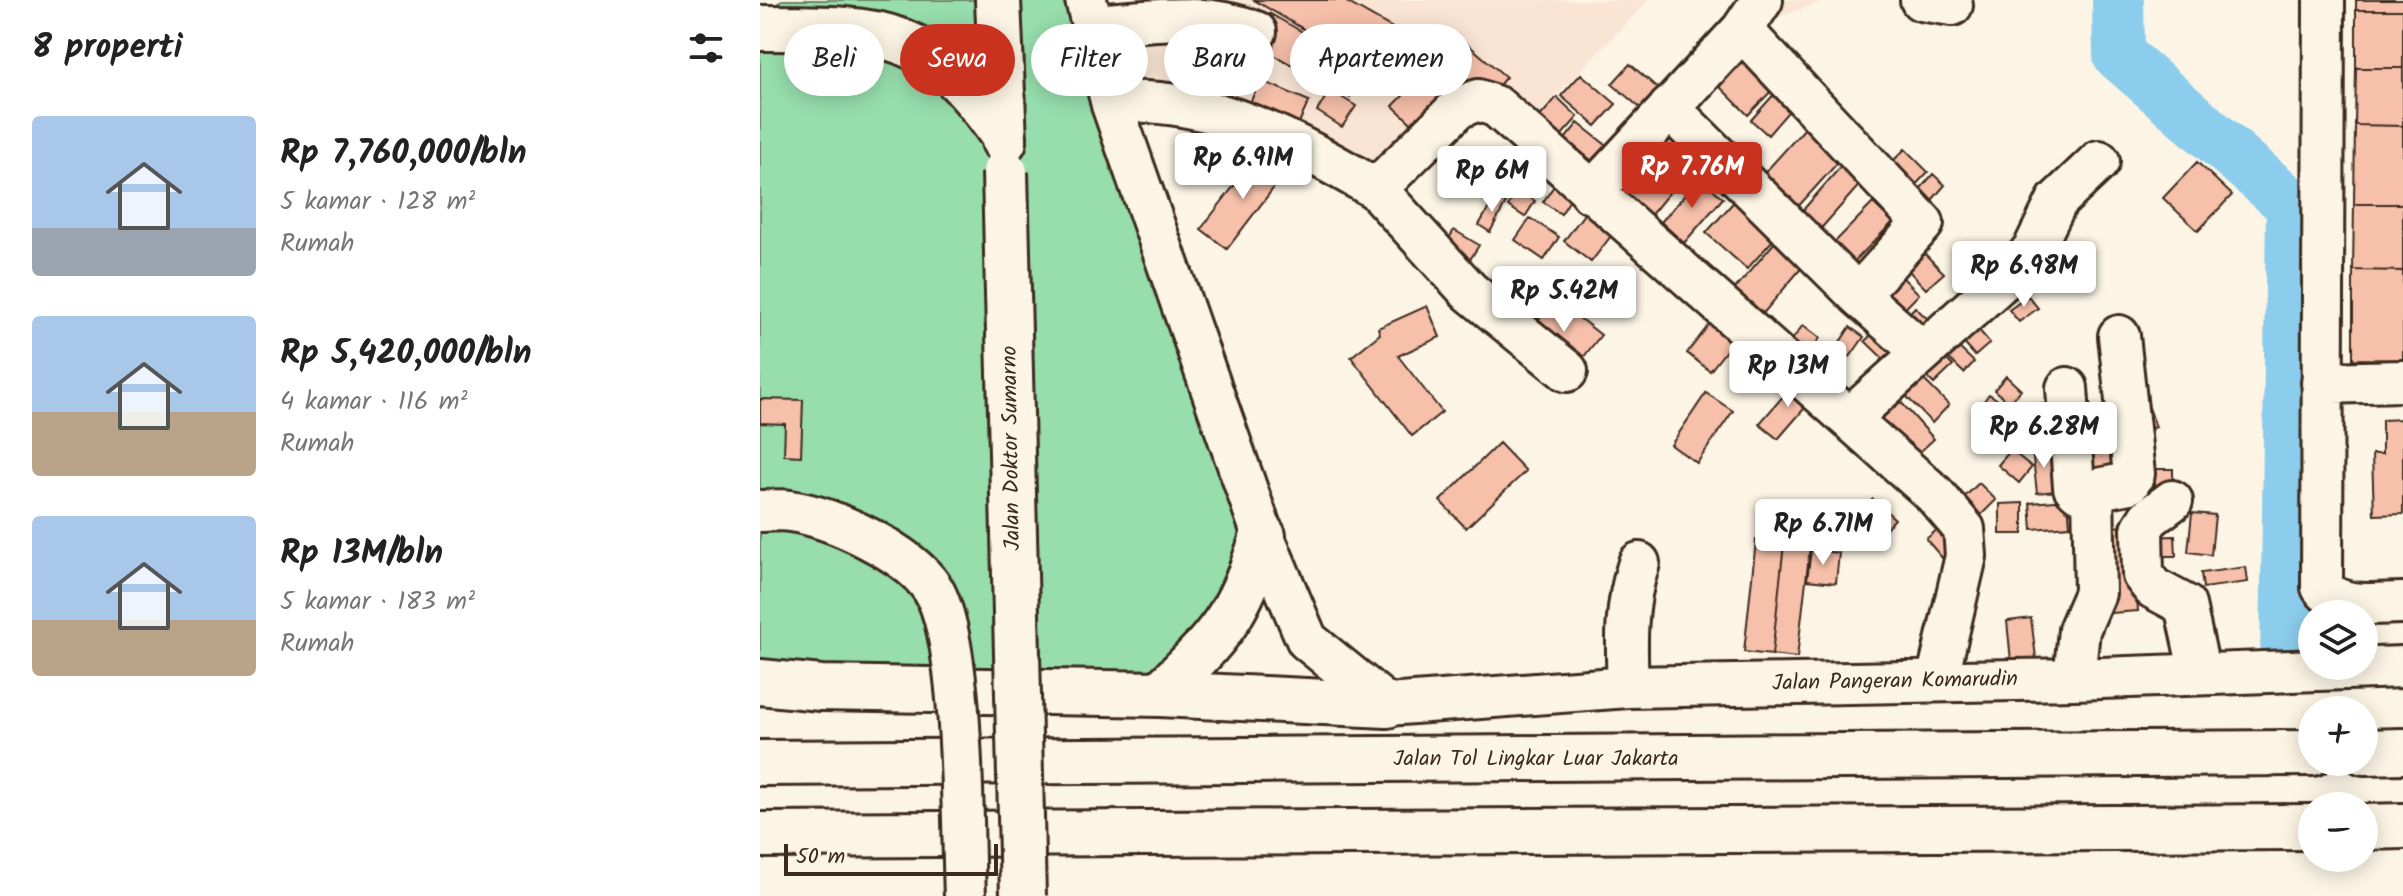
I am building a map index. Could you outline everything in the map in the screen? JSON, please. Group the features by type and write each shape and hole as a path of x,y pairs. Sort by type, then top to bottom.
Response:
{"main road":[{"path":"760,18 782,0"},
{"name":"Jalan Doktor Sumarno","path":"998,0 1005,155 1023,896"},
{"path":"760,28 849,28 901,41 950,69 1005,155"},
{"path":"1160,694 1204,652 1235,611 1249,582 1263,536"},
{"path":"760,682 821,688 1160,694 1387,705"},
{"path":"2378,752 2403,751"},
{"name":"Jalan Tol Lingkar Luar Jakarta","path":"760,763 2298,753"},
{"path":"2378,827 2403,826"},
{"path":"760,835 2298,827"}],"street":[{"path":"2324,0 2322,587 2332,598 2346,602 2403,603"},
{"path":"1231,24 1191,17 1090,12 1112,102 1263,536 1307,640 1387,705"},
{"path":"1591,193 1752,15 1923,223 1858,295"},
{"path":"1376,189 1458,108 1478,100 1497,107 1591,193 1851,417 1951,511 1966,535 1966,556 1937,681"},
{"path":"1112,102 1133,101 1231,116 1276,133 1376,189 1469,291 1567,371"},
{"path":"1669,108 1858,295 1921,351"},
{"path":"1851,417 2022,263 2057,201 2099,161"},
{"path":"2067,388 2074,487 2078,491 2093,490 2129,483 2134,474 2119,336"},
{"path":"2322,383 2403,381"},
{"path":"2074,679 2079,630 2095,593 2093,490"},
{"path":"2172,501 2149,518 2142,529 2143,575 2153,588 2185,605 2200,674"},
{"path":"760,511 790,511 850,530 906,561 932,588 945,616 955,690 965,896"},
{"path":"1628,687 1625,624 1628,595 1639,563"},
{"name":"Jalan Pangeran Komarudin","path":"1387,705 1628,687 2074,679 2403,667"}],"shaded area":[{"path":"1087,0 1649,0 1533,120 1488,101 1376,189 1336,165 1112,102 1111,96 1148,96 1148,24 1093,24"},
{"path":"1733,0 1827,0 1742,30"}],"green space":[{"path":"782,0 1086,0 1094,24 1031,24 1031,96 1118,96 1263,536 1161,694 760,681 760,18"}],"building":[{"path":"1254,0 1343,0 1385,24 1295,24"},
{"path":"2356,0 2403,0 2403,10 2356,10"},
{"path":"2356,10 2403,10 2403,68 2356,68"},
{"path":"1269,13 1290,25 1290,64 1274,55 1274,24 1263,24"},
{"path":"1472,48 1506,77 1488,98 1472,84"},
{"path":"1742,53 1776,86 1748,115 1714,81"},
{"path":"1630,64 1669,98 1652,118 1612,84"},
{"path":"2356,68 2403,68 2403,126 2355,125"},
{"path":"1581,74 1616,104 1596,126 1561,96"},
{"path":"1274,86 1290,93 1290,96 1309,101 1292,138 1244,117 1253,96 1274,96"},
{"path":"1778,90 1794,105 1768,135 1751,120"},
{"path":"1326,96 1340,96 1356,106 1342,127 1317,111"},
{"path":"1403,96 1463,96 1425,136 1393,106"},
{"path":"1557,97 1578,117 1551,147 1530,128"},
{"path":"1578,123 1620,156 1607,173 1565,139"},
{"path":"2355,125 2403,126 2403,204 2354,204"},
{"path":"1806,127 1841,159 1786,220 1751,188"},
{"path":"1673,136 1697,159 1640,228 1611,201"},
{"path":"1470,147 1496,162 1481,190 1454,175"},
{"path":"1905,149 1928,172 1906,195 1883,171"},
{"path":"1259,153 1285,173 1227,249 1201,229"},
{"path":"2197,162 2232,195 2198,231 2163,198"},
{"path":"1842,165 1862,182 1809,242 1790,225"},
{"path":"1933,174 1945,185 1921,213 1909,202"},
{"path":"1700,178 1723,198 1684,243 1661,222"},
{"path":"1556,183 1573,195 1561,214 1543,202"},
{"path":"1518,190 1535,201 1525,217 1508,206"},
{"path":"1740,195 1781,231 1747,269 1706,233"},
{"path":"1495,197 1506,203 1490,232 1479,225"},
{"path":"1873,203 1893,222 1846,270 1827,250"},
{"path":"2354,204 2403,204 2403,271 2353,270"},
{"path":"1587,210 1614,232 1591,262 1564,241"},
{"path":"1530,218 1559,237 1544,260 1515,240"},
{"path":"1454,230 1479,245 1465,268 1440,253"},
{"path":"1781,235 1809,259 1755,323 1727,298"},
{"path":"1924,253 1944,273 1926,289 1907,269"},
{"path":"2353,270 2403,271 2403,360 2353,359"},
{"path":"1903,278 1919,294 1893,321 1877,304"},
{"path":"2028,296 2038,308 2019,322 2009,310"},
{"path":"1555,299 1601,335 1574,369 1528,333"},
{"path":"1427,306 1440,337 1398,356 1442,412 1412,436 1351,357 1380,334 1378,328"},
{"path":"1915,307 1938,329 1901,322"},
{"path":"1719,312 1742,330 1710,371 1687,353"},
{"path":"1885,321 1912,352 1894,369 1865,341"},
{"path":"1803,325 1820,338 1804,360 1787,347"},
{"path":"1850,327 1864,337 1850,357 1836,348"},
{"path":"1978,329 1990,343 1975,356 1963,342"},
{"path":"1954,343 1974,362 1964,373 1944,354"},
{"path":"1941,354 1953,366 1934,384 1923,373"},
{"path":"2006,376 2021,390 2009,403 1994,390"},
{"path":"1798,379 1816,395 1778,439 1759,424"},
{"path":"1923,379 1949,405 1932,423 1906,396"},
{"path":"1706,393 1733,411 1697,463 1671,445"},
{"path":"1989,394 2001,402 1988,420 1976,412"},
{"path":"760,399 803,400 801,456 784,455 785,424 760,423"},
{"path":"2146,399 2156,427 2138,433 2129,404"},
{"path":"1900,401 1934,439 1911,460 1877,423"},
{"path":"2061,403 2062,427 2036,428 2035,405"},
{"path":"2403,419 2403,514 2374,515 2372,454 2382,454 2382,420"},
{"path":"2120,420 2124,476 2094,479 2090,422"},
{"path":"1499,443 1526,471 1466,528 1440,501"},
{"path":"2050,446 2056,491 2037,493 2032,449"},
{"path":"2011,450 2032,467 2019,483 1998,465"},
{"path":"2155,469 2173,469 2173,492 2155,492"},
{"path":"1979,483 1996,500 1971,525 1954,507"},
{"path":"1873,499 1895,519 1882,532 1861,512"},
{"path":"2068,500 2070,526 2032,529 2030,503"},
{"path":"2023,503 2023,534 2000,534 2000,504"},
{"path":"2192,513 2215,515 2211,555 2188,552"},
{"path":"1945,523 1961,543 1943,559 1926,539"},
{"path":"2132,525 2138,611 2111,613 2105,528"},
{"path":"2175,536 2176,556 2146,556 2146,537"},
{"path":"1756,540 1784,543 1772,655 1744,652"},
{"path":"1784,543 1810,546 1797,658 1772,655"},
{"path":"1811,550 1839,553 1836,583 1807,580"},
{"path":"2246,567 2248,582 2203,588 2201,573"},
{"path":"2031,618 2036,658 2011,661 2007,621"}],"waterway":[{"path":"2118,0 2119,55 2292,205 2286,665"}]}
